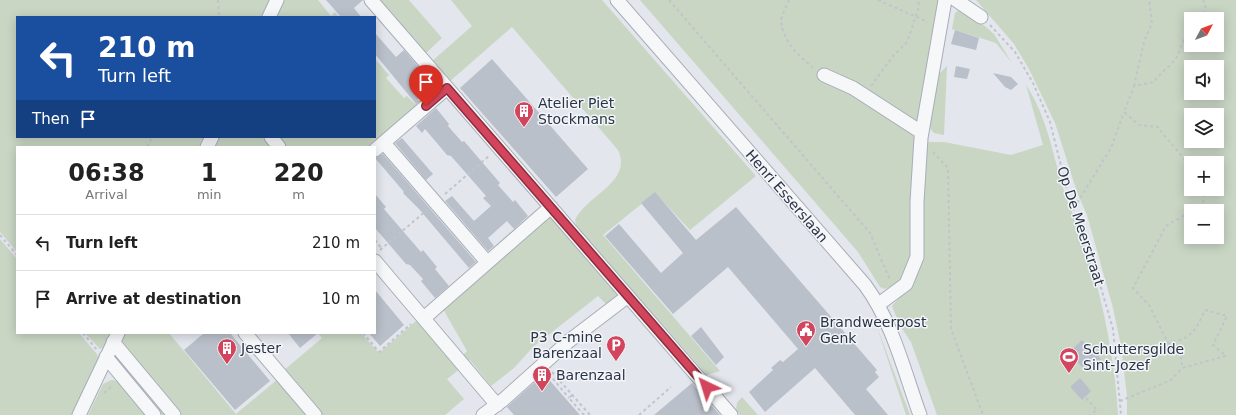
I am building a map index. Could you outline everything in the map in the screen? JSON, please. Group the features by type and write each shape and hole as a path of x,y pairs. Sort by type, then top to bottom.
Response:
{"street":[{"path":"269,16 276,0"},
{"path":"371,0 732,415"},
{"name":"Henri Esserslaan","path":"617,0 879,304 888,324 920,415"},
{"path":"879,304 906,284 917,257 917,202 921,132 945,0"},
{"path":"956,0 982,17"},
{"path":"824,75 864,95 921,132"},
{"path":"447,88 379,147 487,262"},
{"path":"272,138 278,146"},
{"path":"420,319 551,207"},
{"path":"376,262 420,319 464,365 497,405"},
{"path":"486,414 545,370 569,341 628,296"},
{"path":"245,334 315,415"},
{"path":"79,415 116,338 174,415"},
{"path":"106,357 154,415"}],"path":[{"path":"218,0 219,16"},
{"path":"669,0 870,233 890,280"},
{"path":"789,0 781,19 786,38 802,59 824,75"},
{"path":"878,0 941,27"},
{"path":"864,95 893,56 907,42 916,17 919,0"},
{"path":"1074,209 1110,148 1134,86 1144,42 1152,23 1149,0"},
{"path":"1203,0 1206,9 1204,12"},
{"name":"Op De Meerstraat","path":"982,17 1015,52 1033,83 1050,122 1070,198 1087,240 1113,329 1121,415"},
{"path":"1134,86 1154,82 1160,73 1174,60 1184,37"},
{"path":"1124,112 1139,125 1158,127 1170,144 1184,159"},
{"path":"929,148 948,168 951,329 983,415"},
{"path":"1182,368 1181,356 1168,343 1149,304 1134,288 1166,226 1184,215"},
{"path":"0,235 16,254"},
{"path":"1120,401 1171,380 1182,368 1226,356 1213,345 1227,316 1205,310 1194,332 1180,341 1168,343"},
{"path":"364,334 379,352 420,319"},
{"path":"84,334 100,353 106,357"},
{"path":"545,370 572,395 590,415"},
{"path":"545,370 584,415"},
{"path":"639,415 670,387"},
{"path":"569,398 572,395"},
{"path":"1086,398 1097,410 1090,415"}],"green space":[{"path":"0,0 270,0 262,16 16,16 16,138 204,138 200,146 16,146 16,251 0,232"},
{"path":"282,0 318,0 331,16 274,16"},
{"path":"378,0 409,0 442,38 425,54"},
{"path":"451,0 602,0 756,176 690,230 655,193 603,235 720,371 707,375 576,226 575,220 581,211 607,187 619,171 621,161 618,150 512,27 449,82 431,62 472,26"},
{"path":"640,0 940,0 910,191 912,255 909,267 895,285 885,289 880,287 858,252"},
{"path":"976,0 1236,0 1236,415 1127,415 1127,396 1121,346 1113,308 1087,215 1077,192 1055,123 1029,69 1014,44"},
{"path":"960,9 965,9 994,34 1012,63 996,43 952,29 955,13"},
{"path":"335,12 338,16 331,16"},
{"path":"376,60 389,75 386,78 404,98 407,96 415,104 429,93 432,96 374,146 284,146 278,138 376,138"},
{"path":"947,66 944,135 934,133 929,127 938,75"},
{"path":"1026,85 1034,98 1045,124 1065,194 1084,241 1098,289 1111,352 1118,415 937,415 911,342 899,324 892,306 915,279 922,261 924,217 921,192 926,142 944,142 1011,155 1043,145"},
{"path":"218,138 266,138 272,146 214,146"},
{"path":"550,212 622,296 608,306 598,296 533,347 514,368 491,386 470,360 467,362 462,356 467,351 443,309"},
{"path":"0,239 16,258 16,334 80,334 99,358 72,415 0,415"},
{"path":"416,321 419,324 421,323 461,368 447,379 464,399 445,415 321,415 283,371 322,338 319,334 362,334 379,353"},
{"path":"876,324 910,415 906,415"},
{"path":"86,334 111,334 105,347 100,349"},
{"path":"124,334 170,334 236,414 278,379 309,415 177,415 123,348 122,338"},
{"path":"117,358 167,415 159,415 115,360"},
{"path":"111,380 120,381 149,415 88,415 103,384"},
{"path":"742,397 758,415 740,415 736,410 737,403"}],"building":[{"path":"326,0 363,0 354,8 360,16 340,16"},
{"path":"955,30 979,38 976,50 951,44"},
{"path":"376,34 396,57 404,50 434,85 417,100 420,101 416,104 376,55"},
{"name":"Atelier Piet Stockmans","path":"492,59 588,169 556,197 460,88"},
{"path":"956,66 970,69 967,79 954,77"},
{"path":"993,73 1011,77 1018,84 1011,90 1005,87"},
{"path":"436,108 449,124 448,126 462,142 464,141 500,183 498,185 513,202 515,200 528,216 514,229 507,221 488,238 494,246 488,251 445,201 452,196 474,221 491,206 483,198 486,196 451,156 447,155 425,129 422,133 416,126"},
{"path":"402,138 433,174 426,180 395,143"},
{"path":"383,154 476,262 469,268 419,209 403,193 404,192 376,158"},
{"path":"655,192 696,240 736,207 877,370 875,372 879,377 866,389 888,415 855,415 815,368 765,412 749,392 773,370 771,368 780,360 783,362 798,349 728,267 673,314 605,236 619,224 661,273 683,253 641,203"},
{"path":"376,195 386,207 384,209 421,252 423,250 437,267 435,269 449,286 435,298 421,281 423,279 410,265 406,264 376,229"},
{"path":"376,291 404,325 380,346 370,334 376,334"},
{"path":"701,327 724,357 716,365 691,336"},
{"name":"Jester","path":"203,334 231,334 270,381 235,410 184,350"},
{"path":"289,334 317,334 300,348"},
{"path":"1082,340 1101,359 1087,372 1068,353"},
{"name":"Barenzaal","path":"544,374 580,415 514,415 507,407"},
{"path":"1080,378 1091,391 1082,400 1071,388 1071,386"},
{"path":"692,383 720,415 654,415"}],"place":[{"name":"Atelier Piet Stockmans","path":"524,128"},
{"name":"Brandweerpost Genk","path":"806,347"},
{"name":"P3 C-mine Barenzaal","path":"616,362"},
{"name":"Jester","path":"227,365"},
{"name":"Schuttersgilde Sint-Jozef","path":"1069,374"},
{"name":"Barenzaal","path":"542,392"}],"route":[{"path":"426,106 447,88 707,387"}]}
